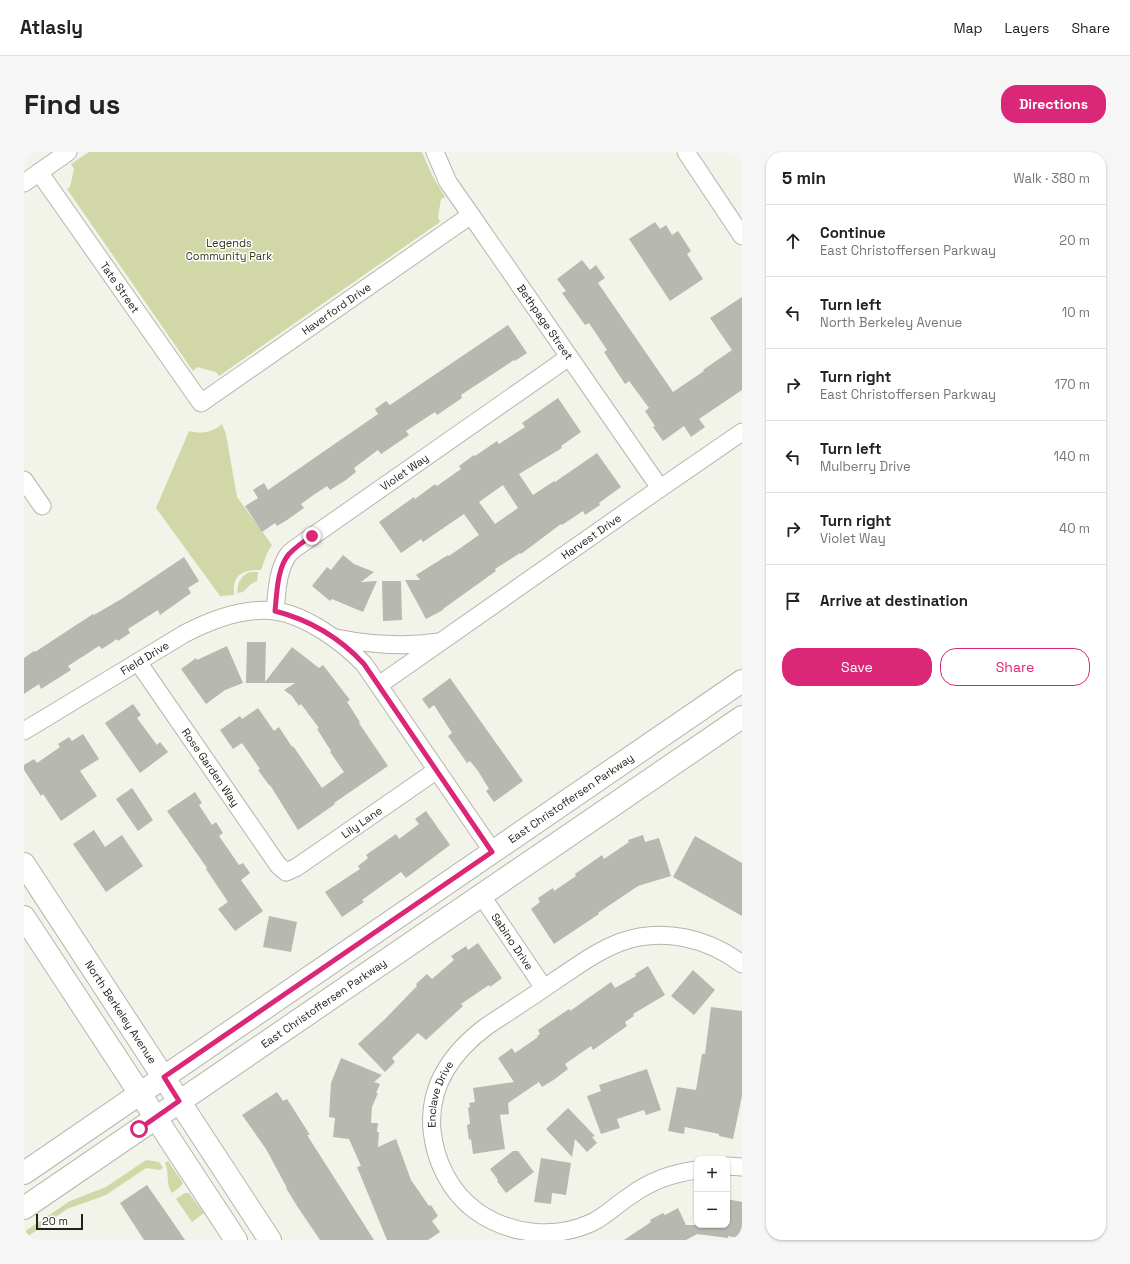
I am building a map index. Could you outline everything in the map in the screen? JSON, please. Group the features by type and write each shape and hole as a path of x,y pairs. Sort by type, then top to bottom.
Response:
{"street":[{"path":"24,183 68,152"},
{"name":"Bethpage Street","path":"435,152 448,182 660,488"},
{"path":"686,152 742,236"},
{"name":"Tate Street","path":"40,172 201,403"},
{"name":"Haverford Drive","path":"201,403 471,215"},
{"name":"Violet Way","path":"275,611 277,588 283,565 289,554 569,357"},
{"name":"Harvest Drive","path":"379,685 742,432"},
{"path":"24,480 42,506"},
{"name":"Field Drive","path":"24,731 184,634 206,623 229,615 275,611 290,615 315,626 334,638 354,654 379,685 492,852"},
{"name":"Harvest Drive","path":"334,638 372,644 390,645 441,642"},
{"name":"Rose Garden Way","path":"138,662 278,865 286,872"},
{"name":"East Christoffersen Parkway","path":"24,1173 742,681"},
{"name":"East Christoffersen Parkway","path":"24,1208 742,717"},
{"name":"Lily Lane","path":"286,872 297,867 437,770"},
{"path":"481,895 478,888 481,878 544,833 551,825 553,811"},
{"name":"North Berkeley Avenue","path":"24,864 270,1240"},
{"name":"Sabino Drive","path":"481,895 544,988"},
{"path":"24,917 236,1240"},
{"name":"Enclave Drive","path":"694,1171 655,1181 630,1196 594,1222 571,1230 559,1233 534,1233 511,1229 477,1212 457,1194 441,1167 435,1147 432,1116 433,1104 444,1071 457,1052 472,1037 599,952 622,942 644,936 667,936 697,940 716,947 742,964"},
{"path":"730,1166 742,1167"}],"green space":[{"name":"Legends Community Park","path":"89,152 422,152 432,175 445,197 441,199 438,217 440,222 219,376 216,372 197,367 193,371 67,189 70,187 74,169 71,164"},
{"path":"222,424 226,434 237,497 272,545 267,553 261,570 244,572 235,582 234,595 220,596 156,508 189,431 206,432"},
{"path":"250,572 258,572 257,581 251,584 243,592 237,593 240,580"},
{"path":"146,1160 159,1162 163,1168 160,1170 146,1168 106,1195 67,1209 24,1239 24,1232 70,1201 106,1187"},
{"path":"168,1161 183,1183 172,1193 169,1186 165,1163"},
{"path":"185,1193 189,1193 204,1213 192,1222 176,1199"}],"building":[{"path":"655,222 660,229 666,225 672,235 678,231 691,251 687,254 703,279 670,301 629,239"},
{"path":"582,260 590,270 596,265 605,278 598,283 673,392 732,350 710,318 742,297 742,390 699,419 705,427 691,437 684,426 663,441 653,427 655,426 645,411 649,408 629,381 625,384 604,352 607,350 589,323 585,325 562,293 566,291 557,279"},
{"path":"508,325 527,353 461,395 462,398 437,415 435,412 406,431 409,435 381,454 378,450 354,468 356,472 346,480 330,490 327,486 315,494 301,504 304,508 287,520 277,526 275,523 262,532 245,506 258,498 253,490 264,483 268,490 378,414 375,409 386,401 390,405"},
{"path":"558,398 581,432 561,446 562,448 519,474 533,495 554,481 555,482 597,453 621,487 599,503 600,505 585,515 583,511 562,525 561,524 521,554 520,553 495,569 496,571 443,610 426,619 405,580 420,580 416,575 448,555 449,556 479,535 464,514 423,542 421,539 401,553 379,522 414,497 415,499 435,484 437,486 461,469 459,466 474,455 475,456 497,441 499,444 525,427 522,423","holes":["503,485 518,508 495,524 479,502"]},
{"path":"343,555 354,564 374,572 361,582 377,581 363,612 332,599 330,601 312,586 327,567 331,570"},
{"path":"184,557 199,581 188,588 191,593 160,615 158,610 128,629 130,633 118,641 117,639 102,649 99,646 68,666 71,670 41,689 39,684 24,694 24,658 93,614 94,615 123,598"},
{"path":"382,581 401,581 402,620 383,621"},
{"path":"247,642 266,642 265,682 292,647 319,668 323,665 350,700 347,702 360,722 359,723 388,766 298,830 242,743 233,749 220,730 240,716 242,719 258,708 274,731 279,727 322,788 344,772 330,752 331,751 317,729 319,728 301,704 299,706 292,696 284,690 295,683 246,683"},
{"path":"227,646 243,683 225,690 206,704 181,669 196,658 197,660"},
{"path":"450,678 523,781 494,802 486,791 489,789 478,771 470,761 467,763 448,736 452,733 434,705 429,709 422,699"},
{"path":"133,704 141,715 137,718 157,745 160,742 168,752 140,773 105,723"},
{"path":"83,734 99,759 80,771 97,796 61,821 43,794 41,796 24,770 24,765 34,759 37,763 60,747 58,744 69,737 72,741"},
{"path":"132,788 153,820 138,831 116,799"},
{"path":"195,792 202,803 199,805 212,825 216,822 223,833 219,836 239,865 243,863 250,873 241,880 263,911 235,931 218,909 228,902 206,869 207,868 167,811"},
{"path":"426,811 450,845 406,878 401,872 362,900 364,902 342,917 325,892 360,869 358,866 368,858 366,855 396,834 399,839 419,824 415,819"},
{"path":"94,830 105,847 122,835 143,866 106,892 73,844"},
{"path":"643,835 645,842 659,838 671,876 638,886 554,944 531,909 540,902 538,898 553,888 554,891 602,855 604,859 629,842 628,840"},
{"path":"695,836 742,863 742,916 673,877"},
{"path":"269,916 297,922 291,952 263,947"},
{"path":"478,943 502,978 461,1004 463,1006 426,1040 418,1033 392,1058 395,1062 385,1072 358,1044 385,1019 417,986 416,984 427,974 432,979 454,960 451,956 466,946 468,950"},
{"path":"648,966 665,995 633,1014 634,1016 625,1022 627,1026 593,1050 591,1046 565,1064 568,1069 555,1079 542,1087 539,1082 508,1103 509,1114 500,1115 505,1149 473,1154 467,1125 470,1124 468,1108 470,1107 469,1103 475,1102 473,1088 514,1082 498,1058 512,1048 515,1053 538,1037 537,1036 540,1034 538,1030 569,1009 570,1011 611,982 615,988 636,976 635,974"},
{"path":"693,970 715,990 694,1015 671,996"},
{"path":"711,1007 742,1011 742,1096 733,1139 719,1136 719,1134 685,1127 684,1134 668,1131 677,1087 696,1090 702,1054 705,1054"},
{"path":"341,1058 382,1075 374,1082 380,1084 372,1107 371,1123 378,1123 378,1147 396,1139 411,1180 429,1206 431,1205 438,1216 432,1221 440,1232 428,1240 387,1240 357,1167 361,1166 349,1139 333,1137 335,1118 329,1117 331,1083"},
{"path":"647,1069 661,1110 646,1115 644,1110 617,1119 620,1128 601,1134 587,1096 601,1091 599,1085"},
{"path":"277,1092 283,1101 287,1099 310,1135 307,1135 374,1240 320,1240 297,1206 266,1149 242,1115"},
{"path":"568,1108 595,1136 592,1137 597,1143 587,1152 575,1139 572,1157 546,1129"},
{"path":"513,1151 518,1151 534,1172 506,1193 490,1169"},
{"path":"541,1158 571,1163 566,1195 552,1193 551,1204 534,1202"},
{"path":"147,1185 185,1240 144,1240 120,1203"},
{"path":"730,1200 742,1202 742,1239 728,1236 728,1238 697,1234 686,1240 624,1240 651,1222 650,1220 663,1213 665,1215 678,1208 686,1225 694,1225 694,1228 730,1228"}],"route":[{"path":"139,1129 179,1101 164,1077 492,852 364,664 347,647 315,626 290,615 275,611 277,588 283,565 289,554 312,536"}]}
